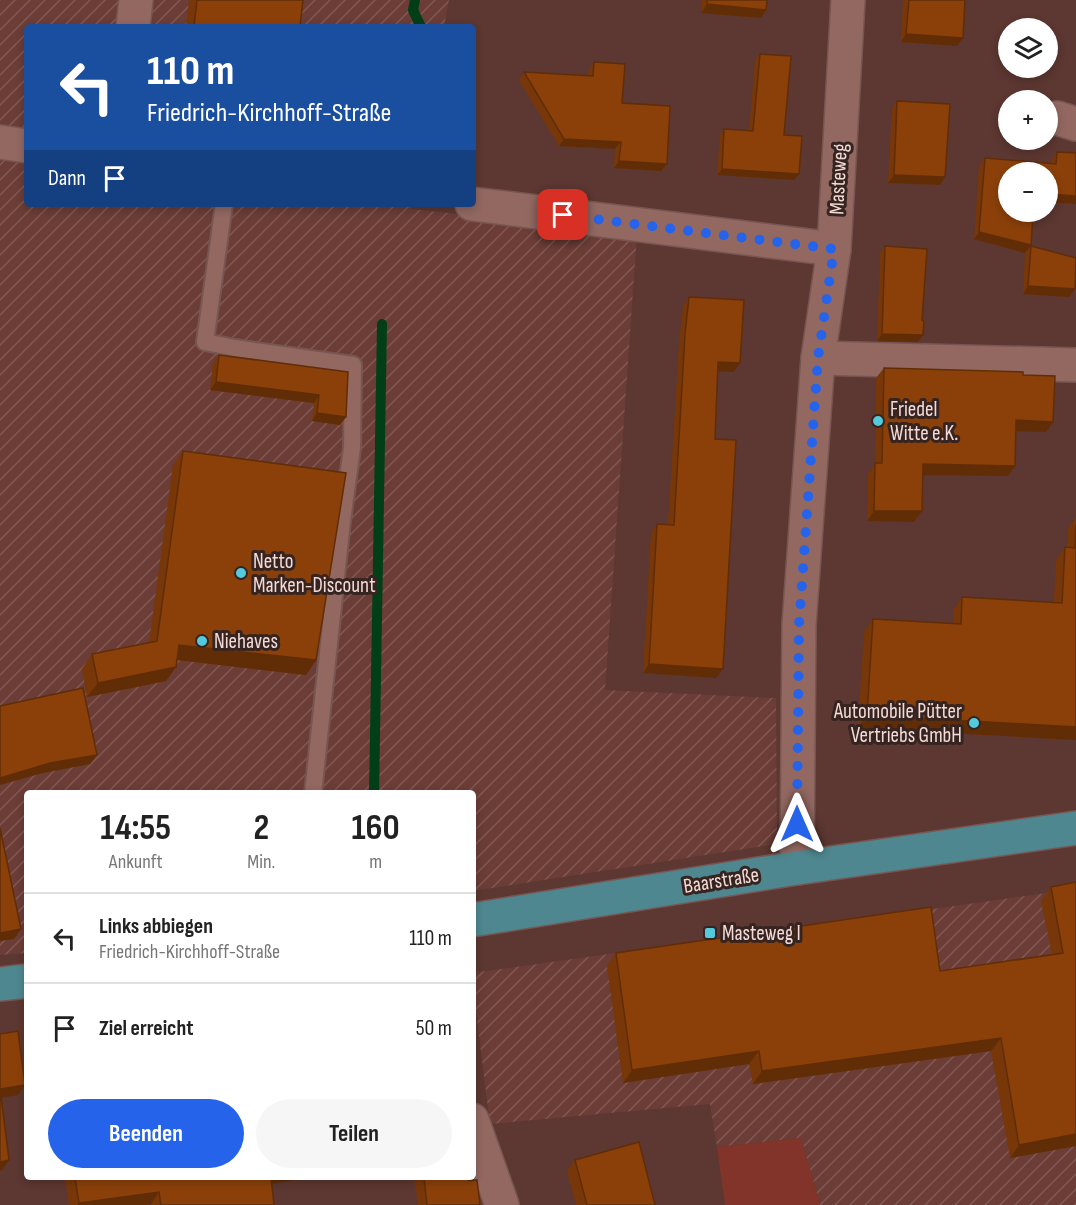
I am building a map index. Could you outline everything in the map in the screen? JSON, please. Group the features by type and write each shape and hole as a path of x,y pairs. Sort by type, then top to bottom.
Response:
{"main road":[{"name":"Baarstraße","path":"476,919 796,868 1076,828"}],"street":[{"path":"133,24 136,0"},
{"name":"Masteweg","path":"796,868 799,625 818,358 834,249 849,0"},
{"path":"0,142 24,146"},
{"path":"476,204 834,249"},
{"path":"818,358 1076,365"},
{"path":"476,1131 502,1205"}],"lane":[{"path":"224,207 205,342 353,365 352,448 313,790"}],"shaded area":[{"path":"0,0 449,0 445,24 24,24 24,207 412,207 412,209 637,234 605,690 776,698 777,844 476,891 476,790 24,790 24,953 0,955"},
{"path":"1076,889 1076,1205 820,1205 801,1138 717,1147 710,1104 490,1124 476,1012 476,972"},
{"path":"801,1138 820,1205 725,1205 717,1147"}],"building":[{"path":"197,0 303,0 300,24 194,24"},
{"path":"707,0 767,0 766,10 707,4"},
{"path":"909,0 965,0 963,38 906,34"},
{"path":"760,54 791,56 784,135 802,136 799,174 722,169 724,129 753,131"},
{"path":"594,62 625,64 622,103 670,106 667,164 619,161 621,142 564,139 524,72 593,76"},
{"path":"897,101 950,104 945,177 894,175"},
{"path":"1057,152 1076,153 1076,196 1058,195 1058,162 1056,162"},
{"path":"985,158 1032,162 998,162 998,222 1032,222 1031,245 979,232"},
{"path":"885,246 927,249 923,335 882,334"},
{"path":"1031,246 1076,258 1075,289 1028,286"},
{"path":"689,297 744,300 740,363 718,362 715,439 736,440 723,669 649,664 657,524 674,525"},
{"path":"219,355 348,372 346,417 317,413 319,395 216,382"},
{"path":"884,368 1023,372 1023,375 1055,376 1053,422 1016,420 1015,466 923,464 922,511 874,511 875,463 882,463"},
{"name":"Netto Marken-Discount","path":"183,451 346,473 316,660 179,645 176,667 98,683 92,654 157,641"},
{"path":"1076,525 1076,727 867,715 873,619 961,624 962,597 1062,603 1065,547 1075,548"},
{"path":"83,688 97,755 50,763 0,778 0,706"},
{"path":"0,828 21,929 0,933"},
{"path":"1076,882 1076,1134 1019,1145 1001,1038 762,1071 759,1051 632,1070 616,953 931,907 940,971 1063,953 1051,887"},
{"path":"18,1031 24,1085 0,1089 0,1034"},
{"path":"0,1089 9,1160 0,1162"},
{"path":"639,1142 655,1205 587,1205 575,1160"},
{"path":"75,1180 271,1180 274,1205 161,1205 159,1192 79,1203"},
{"path":"424,1180 477,1180 480,1205 427,1205"}],"waterway":[{"path":"415,0 413,10 420,24"},
{"path":"374,790 382,324"}],"place":[{"name":"Friedel Witte e.K.","path":"878,421"},
{"name":"Netto Marken-Discount","path":"241,573"},
{"name":"Niehaves","path":"202,641"},
{"name":"Automobile Pütter Vertriebs GmbH","path":"974,723"},
{"name":"Masteweg I","path":"710,933"}],"route":[{"path":"563,215 834,249 818,358 799,625 797,824"}]}
